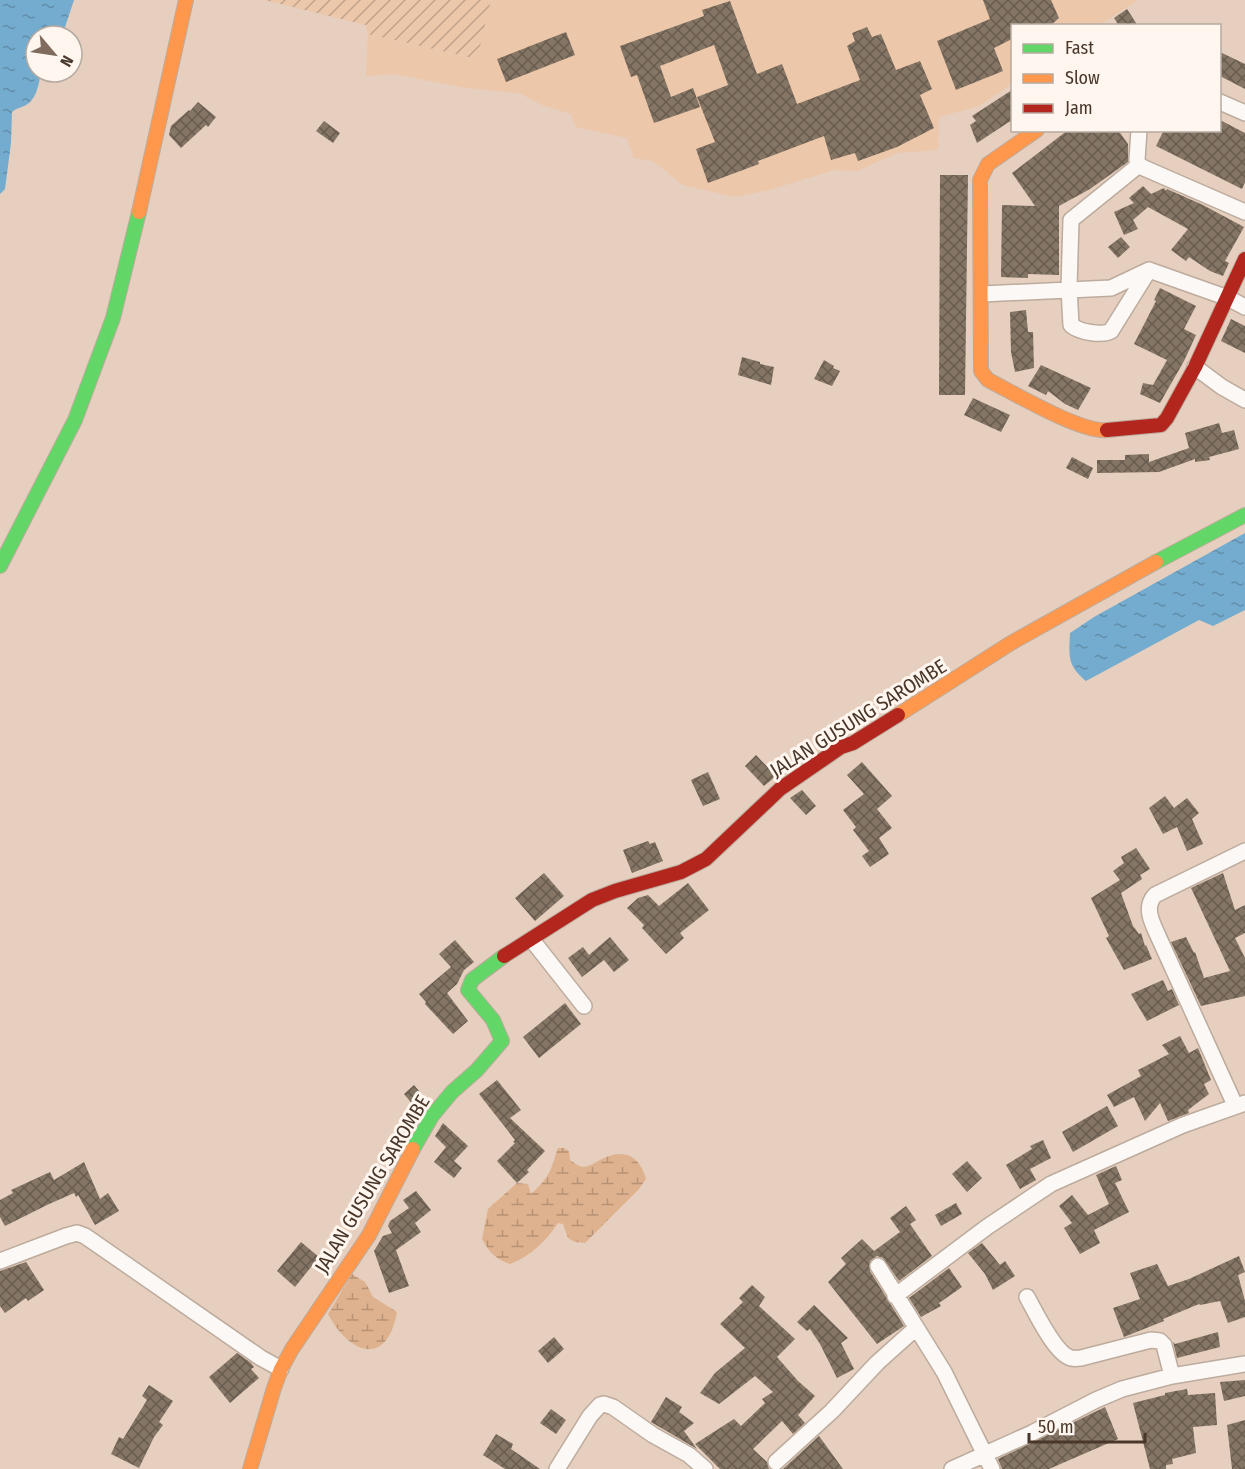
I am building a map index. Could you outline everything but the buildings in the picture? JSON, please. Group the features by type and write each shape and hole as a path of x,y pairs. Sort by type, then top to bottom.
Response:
{"street":[{"path":"0,566 75,420 112,318 143,195 152,145 186,0"},
{"path":"1221,102 1245,113"},
{"path":"1034,132 988,164 980,180 981,371 988,380 1082,426 1098,431 1157,426 1165,421 1195,367 1245,259"},
{"path":"1139,132 1137,159 1139,165 1245,212"},
{"path":"1139,165 1072,217 1069,288 1071,326 1075,329 1107,333 1114,328 1149,270"},
{"path":"982,294 1069,288 1111,288 1149,270 1228,298 1245,307"},
{"path":"1195,367 1222,387 1245,399"},
{"name":"JALAN GUSUNG SAROMBE","path":"250,1469 266,1411 281,1369 308,1323 369,1235 406,1161 432,1116 502,1041 501,1035 486,1011 468,990 472,980 492,964 592,900 681,872 706,859 780,789 841,747 933,694 1011,643 1128,576 1245,515"},
{"path":"895,1296 987,1227 1051,1184 1183,1125 1240,1104 1159,938 1149,903 1155,895 1245,851"},
{"path":"532,940 584,1006"},
{"path":"0,1260 66,1236 77,1233 85,1236 261,1358 281,1369"},
{"path":"878,1266 956,1393 992,1469"},
{"path":"1027,1297 1053,1342 1070,1358 1080,1358 1151,1340 1160,1341 1164,1345 1172,1376"},
{"path":"776,1462 832,1411 877,1363 916,1328"},
{"path":"952,1469 1122,1389 1172,1376 1245,1364"},
{"path":"557,1469 590,1416 600,1405 604,1404 613,1407 653,1435 689,1455 705,1469"}],"shaded area":[{"path":"264,0 491,0 477,59 368,34 366,25"},
{"path":"491,0 1138,0 1102,24 1011,24 1011,85 979,106 939,117 938,150 897,153 857,171 834,170 769,190 735,197 683,185 653,161 634,158 627,138 576,127 571,114 542,105 519,93 466,88 394,74 366,76 368,34 476,59"}],"green space":[{"path":"558,1148 569,1151 570,1160 583,1167 616,1154 629,1156 639,1164 646,1179 639,1189 585,1243 575,1242 568,1238 563,1224 558,1223 543,1242 518,1261 510,1264 500,1260 487,1248 482,1239 488,1209 517,1183 528,1184 531,1194 549,1174"},
{"path":"352,1274 365,1282 373,1297 397,1312 392,1330 385,1342 376,1348 367,1349 356,1346 337,1328 328,1314"}],"water":[{"path":"0,0 74,0 66,24 24,24 24,84 38,84 30,102 12,112 11,143 5,189 0,194"},
{"path":"1245,533 1245,610 1213,626 1199,620 1086,681 1075,670 1070,660 1070,633 1094,617"}],"traffic: fast":[{"path":"0,566 75,420 113,318 139,212"},
{"path":"1156,562 1245,515"},
{"path":"413,1149 432,1116 502,1041 493,1020 468,990 472,980 504,956"}],"traffic: slow":[{"path":"139,212 186,0"},
{"path":"1034,132 988,164 980,180 981,371 988,380 1065,419 1095,429 1107,430"},
{"path":"898,715 1011,643 1156,562"},
{"path":"250,1469 281,1369 369,1235 413,1149"}],"traffic: jam":[{"path":"1107,430 1161,425 1167,418 1195,367 1245,259"},
{"path":"504,956 592,900 681,872 706,859 780,789 841,747 853,743 898,715"}]}
